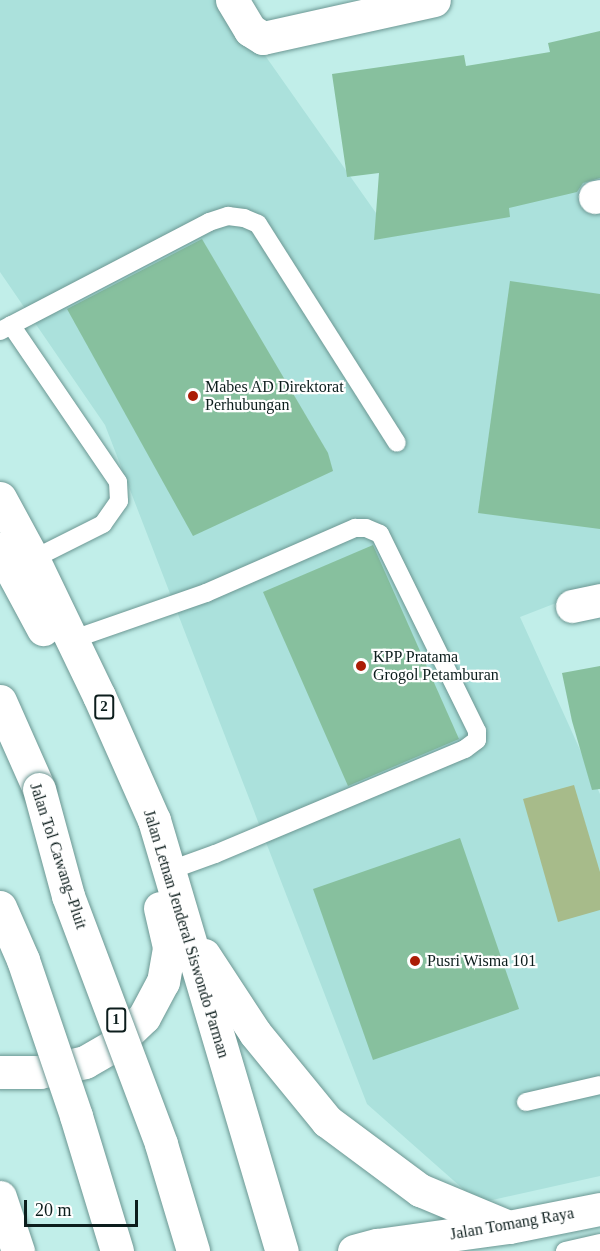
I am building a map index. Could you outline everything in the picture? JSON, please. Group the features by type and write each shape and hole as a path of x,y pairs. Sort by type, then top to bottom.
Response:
{"main road":[{"path":"232,0 250,30 262,38 274,38 434,0"},
{"name":"Jalan Letnan Jenderal Siswondo Parman","path":"0,498 33,559 154,820 282,1251"},
{"path":"0,549 52,647 104,758 153,876 170,947 163,982 144,1017 115,1046 85,1062 40,1072 0,1072"},
{"name":"Jalan Tol Cawang–Pluit","path":"0,701 39,789 68,896 157,1133 193,1251"},
{"path":"0,907 23,960 76,1116 117,1251"},
{"path":"185,926 255,1033 327,1121 420,1190 509,1227"},
{"path":"0,1197 18,1251"},
{"name":"Jalan Tomang Raya","path":"367,1249 509,1227 600,1209"}],"lane":[{"path":"33,559 103,524 119,501 118,482 5,328 209,222 228,216 244,218 258,224 397,443"},
{"path":"71,640 206,593 355,528 366,528 380,534 477,731 477,740 465,749 215,854 168,871"},
{"path":"526,1102 600,1085"},
{"path":"565,1251 600,1243"}],"shaded area":[{"path":"0,0 226,0 376,213 600,169 600,586 520,617 600,794 600,1176 479,1203 367,1104 105,425 0,272"}],"green space":[{"path":"574,785 600,872 600,910 558,922 523,799"}],"building":[{"path":"600,31 600,178 583,183 577,192 509,208 510,217 374,240 379,173 347,177 332,74 464,55 466,66 550,52 548,43"},
{"path":"202,239 328,453 333,471 193,536 67,309"},
{"path":"510,281 600,294 600,529 478,513"},
{"name":"KPP Pratama Grogol Petamburan","path":"373,545 459,739 348,786 263,592"},
{"path":"600,666 600,789 592,790 572,721 562,673"},
{"path":"460,838 519,1009 373,1060 313,889"}],"place":[{"name":"Mabes AD Direktorat Perhubungan","path":"193,396"},
{"name":"KPP Pratama Grogol Petamburan","path":"361,666"},
{"name":"Pusri Wisma 101","path":"415,961"}]}
